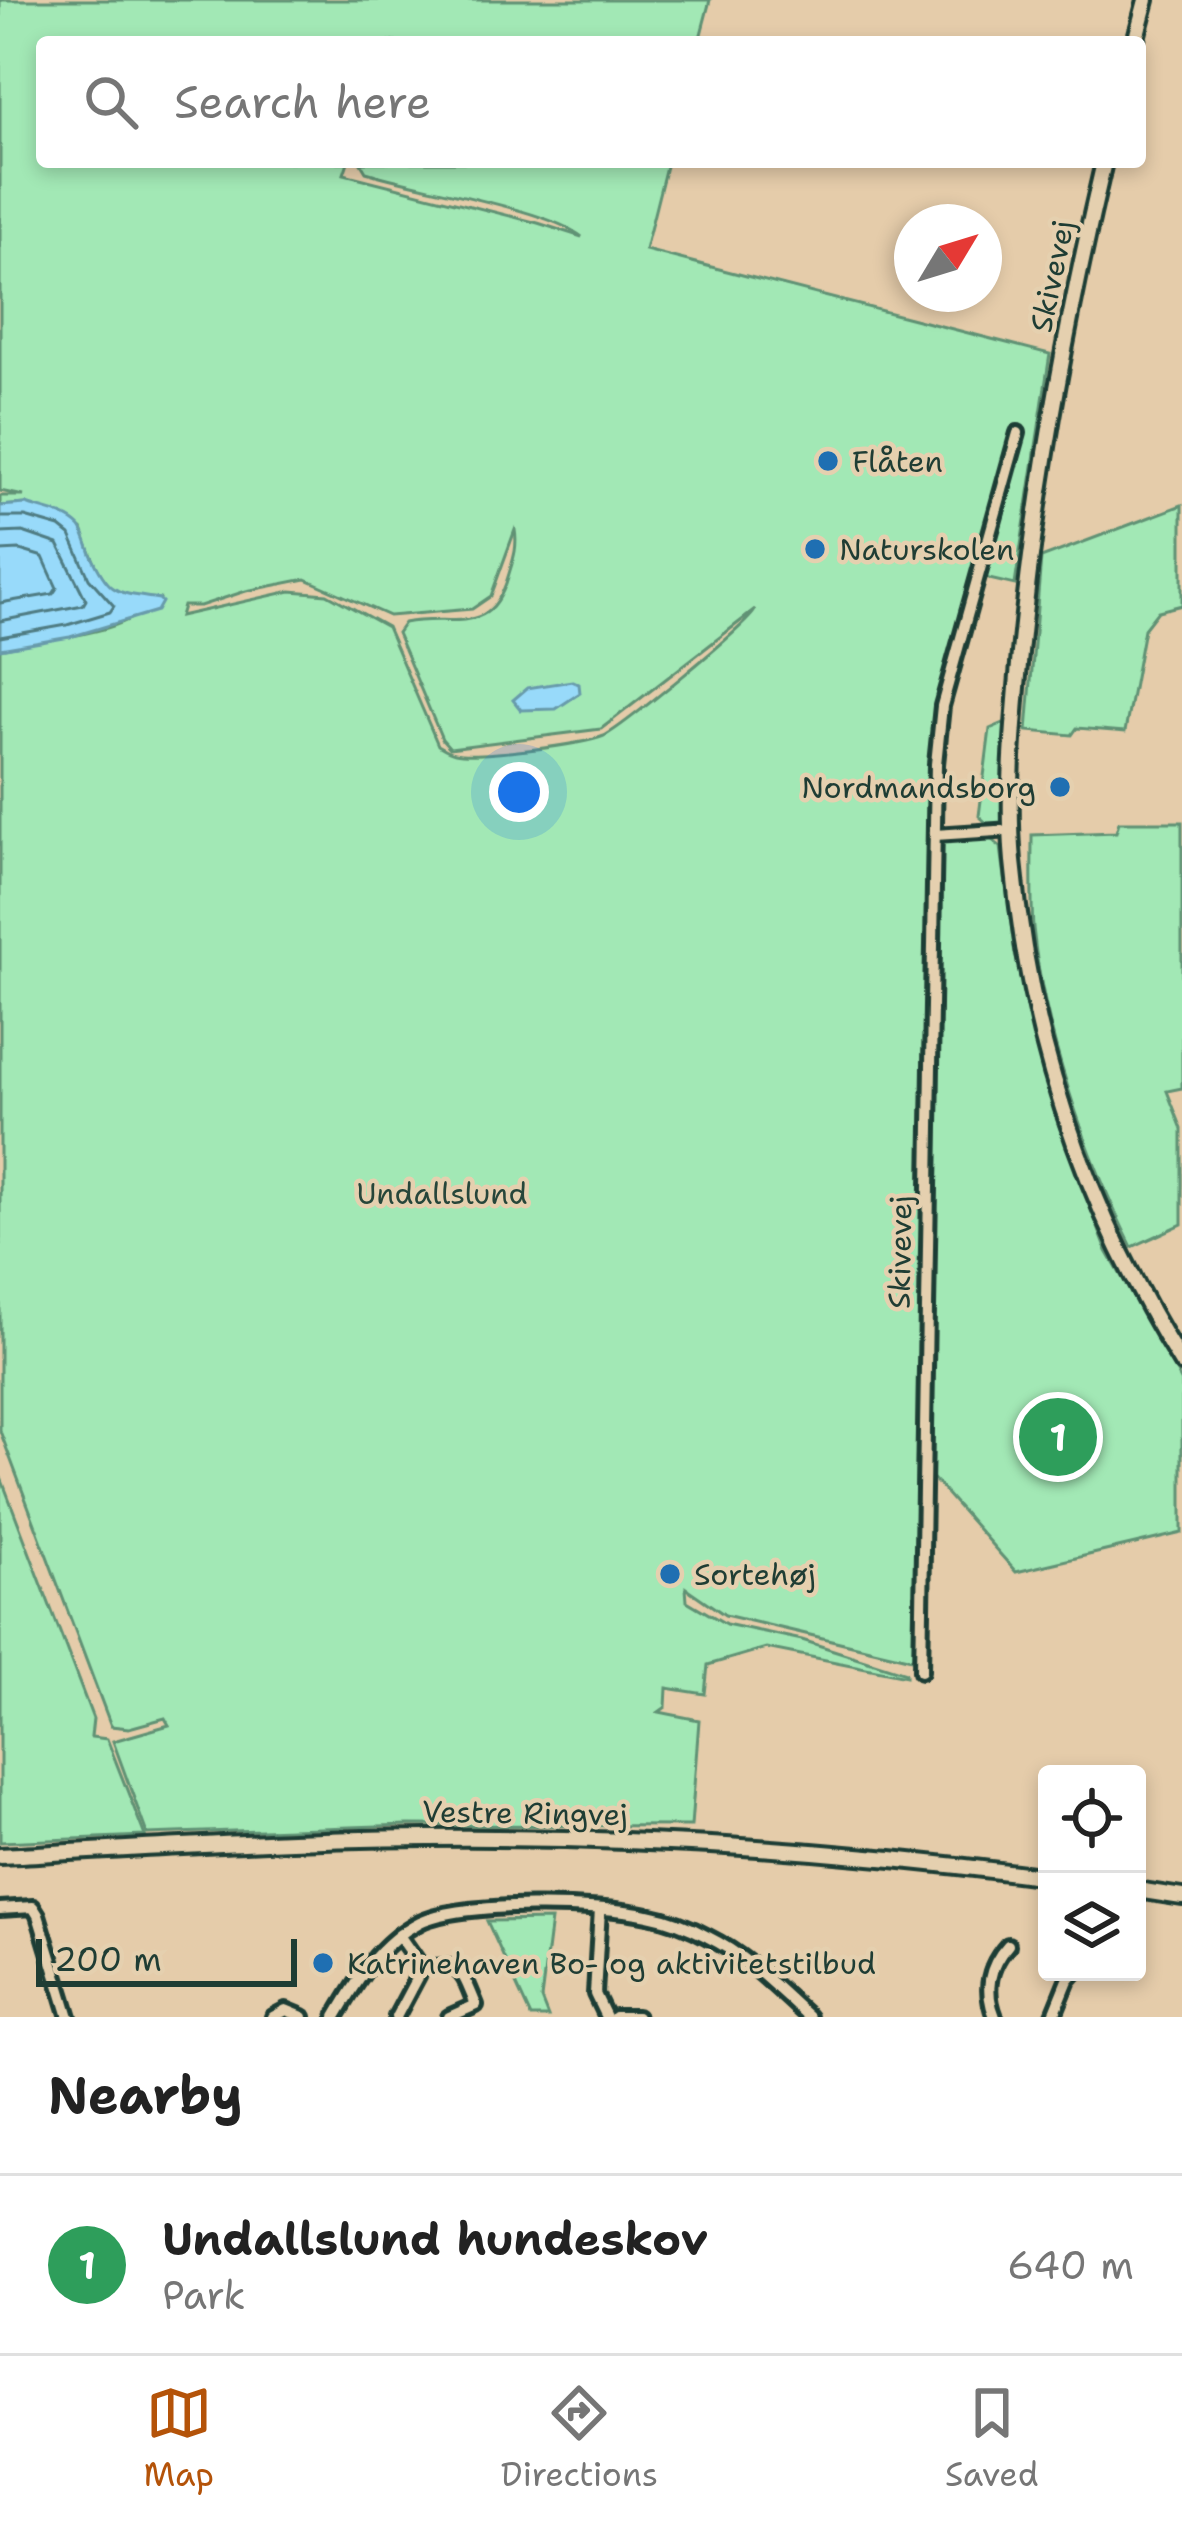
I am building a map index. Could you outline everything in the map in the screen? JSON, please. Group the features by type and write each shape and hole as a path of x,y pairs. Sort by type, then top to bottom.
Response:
{"main road":[{"path":"1137,36 1146,0"},
{"name":"Skivevej","path":"1103,168 1037,496 1015,708 1012,830 1031,988 1065,1118 1120,1255 1182,1364"},
{"name":"Vestre Ringvej","path":"0,1856 306,1840 568,1840 780,1849 1038,1876"},
{"path":"1146,1891 1182,1897"}],"street":[{"name":"Skivevej","path":"921,1671 934,835 942,706 1018,433"},
{"path":"934,835 1012,830"},
{"path":"0,1909 33,1907 69,2017"},
{"path":"600,1909 595,1994 611,2017 637,2017"},
{"path":"336,2017 364,1970 399,1935 437,1915 462,1910 600,1909 647,1915 712,1939 744,1959 809,2017"},
{"path":"399,1935 422,1968"},
{"path":"995,2017 988,1993 990,1975 1008,1945"},
{"path":"422,1968 452,1965 462,1971 476,2005 448,2017"},
{"path":"396,2017 422,1968"},
{"path":"1054,2017 1068,1981"},
{"path":"273,2017 286,2010 303,2017"}],"green space":[{"name":"Undallslund","path":"0,0 710,0 701,36 36,36 36,168 346,168 344,174 582,237 542,217 364,168 666,168 645,250 1050,354 1015,585 972,575 936,704 930,768 916,1660 725,1615 686,1588 687,1601 726,1624 802,1640 906,1673 766,1648 708,1665 705,1694 667,1688 666,1707 659,1712 699,1720 691,1826 408,1825 147,1834 113,1741 169,1725 165,1718 129,1728 111,1726 0,1431 0,649 105,629 159,599 127,597 110,586 82,529 26,504 0,506 0,496 24,496 0,491","holes":["515,530 514,554 491,609 467,620 404,623 397,633 450,748 601,729 755,610 683,676 604,736 530,750 467,754 438,745 387,627 327,594 291,591 180,616 183,606 200,606 306,579 389,616 472,609 491,596"]},
{"path":"1182,505 1182,605 1158,611 1144,629 1125,732 1027,731 1041,558"},
{"path":"1006,722 1005,818 991,827 979,816 990,729"},
{"path":"1119,822 1182,822 1182,1088 1167,1091 1182,1129 1182,1224 1132,1247 1083,1132 1057,1049 1038,967 1032,905 1032,835 1116,832"},
{"path":"991,839 1001,847 1015,954 1058,1123 1107,1251 1182,1382 1182,1533 1016,1572 929,1474 939,842"},
{"path":"0,1475 93,1719 91,1737 107,1739 145,1836 0,1842"},
{"path":"551,1920 541,1999 548,2017 531,2017 487,1921"}],"water":[{"path":"26,504 75,522 110,585 124,593 159,599 157,611 70,637 0,649 0,506"},
{"path":"579,684 580,693 556,709 521,710 513,700 527,688"}],"place":[{"name":"Flåten","path":"828,461"},
{"name":"Naturskolen","path":"815,549"},
{"name":"Nordmandsborg","path":"1060,787"},
{"name":"Undallslund hundeskov","path":"1058,1437"},
{"name":"Sortehøj","path":"670,1574"},
{"name":"Katrinehaven Bo- og aktivitetstilbud","path":"323,1963"}]}
